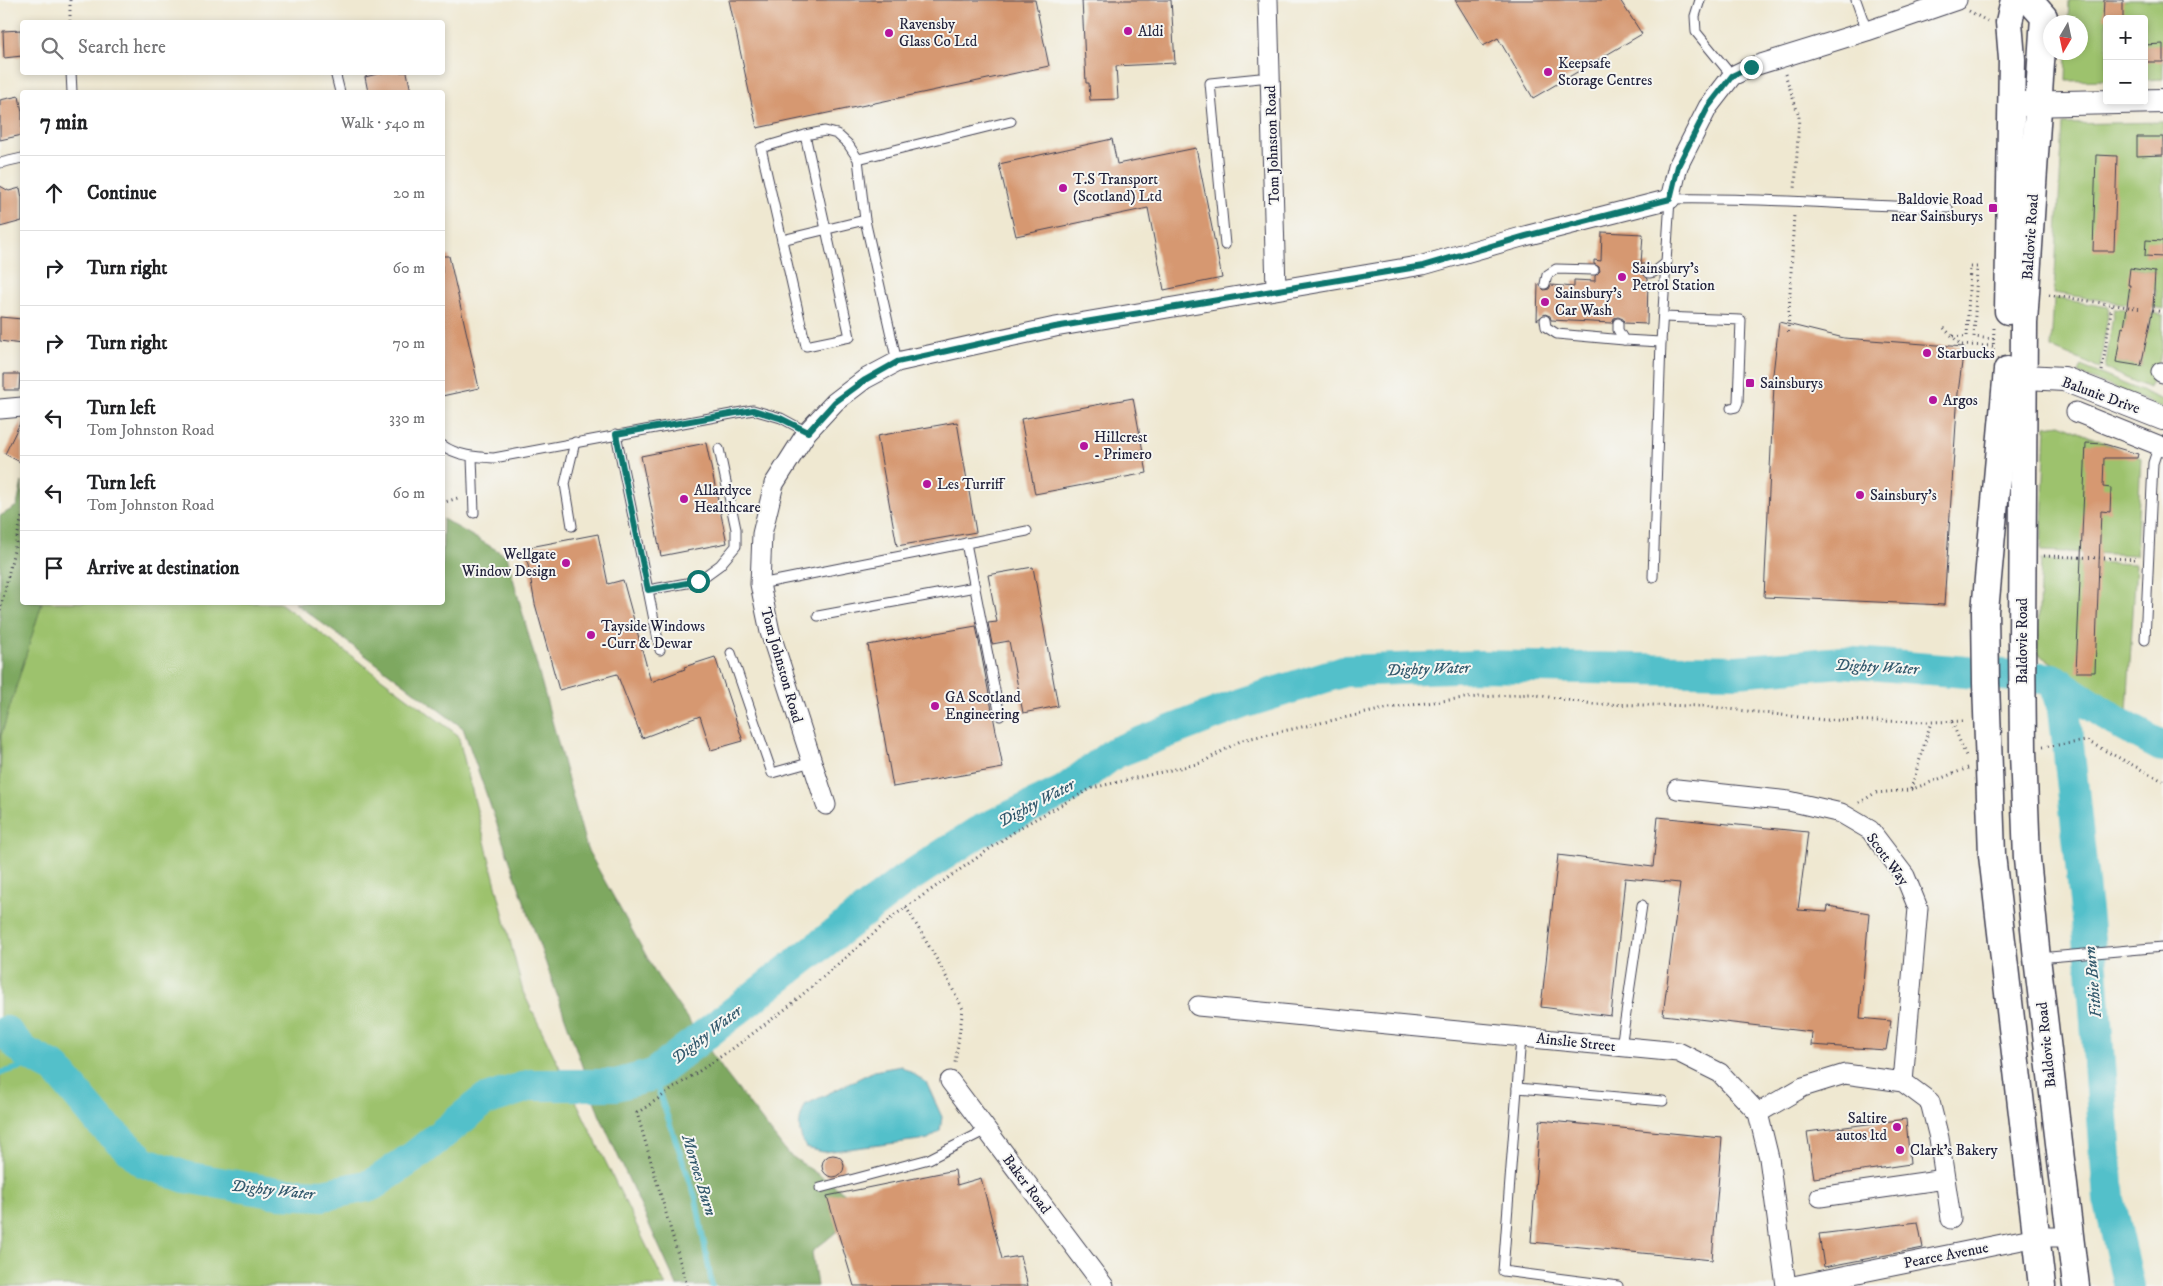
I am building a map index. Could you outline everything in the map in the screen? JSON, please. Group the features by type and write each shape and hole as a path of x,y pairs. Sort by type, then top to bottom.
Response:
{"main road":[{"name":"Baldovie Road","path":"2014,0 2009,22 2012,59 2015,376 2022,555 2022,689 2027,858 2049,957 2050,1085 2076,1286"},
{"name":"Baldovie Road","path":"2029,0 2044,17 2024,323 2015,376 1985,611 1992,854 2042,1286"}],"street":[{"name":"Tom Johnston Road","path":"1268,0 1276,289"},
{"path":"1670,199 1678,166 1708,107 1732,76 1751,67 1867,31 1957,0"},
{"path":"2011,104 2163,101"},
{"name":"Tom Johnston Road","path":"826,806 770,632 760,584 762,534 774,484 808,432 835,402 865,380 897,362 1055,327 1423,266 1526,236 1670,199"},
{"name":"Balunie Drive","path":"2015,376 2064,379 2163,418"},
{"path":"0,409 20,407"},
{"path":"2076,412 2162,443"},
{"name":"Scott Way","path":"1677,789 1789,801 1841,813 1870,830 1905,876 1918,908 1903,1082"},
{"name":"Ainslie Street","path":"1198,1006 1678,1052 1720,1074 1758,1113"},
{"path":"1786,1286 1769,1158 1758,1113 1804,1087 1845,1074 1903,1082 1930,1102 1939,1138 1951,1219"},
{"name":"Baker Road","path":"950,1081 1104,1286"},
{"path":"1820,1196 1945,1179"},
{"name":"Pearce Avenue","path":"1793,1286 2037,1237 2071,1237"}],"lane":[{"path":"1700,0 1695,16 1696,32 1732,76"},
{"path":"1856,0 1867,31"},
{"path":"71,75 72,90"},
{"path":"336,75 340,90"},
{"path":"1225,245 1210,83 1270,77"},
{"path":"858,160 1010,121"},
{"path":"804,135 827,229 850,337 806,346 761,148 804,135 825,131 838,134 848,144 858,160 865,220 897,362"},
{"path":"0,163 20,158"},
{"path":"1653,577 1661,342 1670,199 1725,198 1948,208"},
{"path":"782,240 865,220"},
{"path":"1648,273 1654,272 1667,262"},
{"path":"1545,284 1547,275 1556,269 1594,270"},
{"path":"1663,317 1741,320 1738,402 1736,408 1731,408"},
{"path":"1545,320 1546,327 1557,334 1661,342"},
{"path":"1618,323 1618,330 1624,340"},
{"path":"445,447 472,457 494,458 753,410 780,418 808,432"},
{"path":"616,434 660,650"},
{"path":"572,526 565,484 575,442"},
{"path":"2145,640 2153,463 2162,443"},
{"path":"648,590 698,581 720,565 736,546 736,529 719,449"},
{"path":"472,457 474,513"},
{"path":"760,584 1028,531"},
{"path":"966,543 1000,716"},
{"path":"818,616 975,587"},
{"path":"731,653 772,773 812,762"},
{"path":"1621,1047 1642,905"},
{"path":"2049,957 2163,947"},
{"path":"1521,1037 1503,1271 1618,1286"},
{"path":"1517,1088 1662,1101"},
{"path":"820,1188 929,1159 986,1130"}],"path":[{"path":"70,0 70,20"},
{"path":"1953,336 1967,337 1970,267 1977,267 1974,338 1994,339"},
{"path":"2049,295 2142,309"},
{"path":"2102,371 2112,304"},
{"path":"2153,310 2163,312"},
{"path":"1944,328 1961,345 1993,346"},
{"path":"445,502 473,492"},
{"path":"0,611 20,525"},
{"path":"2022,555 2148,560"},
{"path":"686,1286 637,1113 732,1049 788,1007 906,907 1021,827 1092,788 1201,763 1242,740 1389,708 1464,698 1530,694 1593,704 1703,706 1825,720 1966,721"},
{"path":"1910,790 1931,722"},
{"path":"1952,722 1966,758"},
{"path":"2043,747 2087,741 2163,781"},
{"path":"1841,813 1875,793 1910,790 1970,767"},
{"path":"906,907 963,1009 958,1052 950,1081"}],"green space":[{"path":"2069,0 2163,0 2163,79 2148,80 2148,15 2103,15 2103,80 2066,81 2067,60 2088,60 2088,15 2068,15"},
{"path":"2163,122 2163,309 2153,307 2156,290 2153,289 2155,272 2131,268 2128,304 2054,293 2063,124"},
{"path":"2054,298 2109,307 2100,368 2051,348"},
{"path":"2114,308 2127,309 2117,362 2141,366 2147,331 2150,331 2152,313 2163,315 2162,351 2149,388 2105,369"},
{"path":"2081,366 2163,400 2163,408 2078,373"},
{"path":"2060,424 2141,458 2136,555 2041,551 2046,426"},
{"path":"20,492 20,605 41,605 1,736 0,821 0,516 17,506"},
{"path":"445,520 507,556 587,849 658,977 726,1074 787,1153 848,1195 876,1199 812,1252 817,1286 677,1286 599,1114 463,728 298,605 445,605"},
{"path":"2041,560 2136,564 2127,711 2037,653"},
{"path":"21,605 283,605 458,735 523,992 666,1286 0,1286 0,673"}],"water":[{"path":"901,1066 926,1082 942,1117 940,1131 928,1139 823,1152 806,1148 800,1131 801,1116 805,1105 874,1071"}],"building":[{"name":"Ravensby Glass Co Ltd","path":"729,0 1035,0 1049,66 757,128"},
{"name":"Aldi","path":"1082,0 1171,0 1175,63 1116,66 1118,99 1090,100 1089,83 1086,83"},
{"name":"Keepsafe Storage Centres","path":"1455,0 1620,0 1642,34 1533,98 1498,38 1483,46"},
{"path":"2104,0 2123,0 2123,15 2103,15"},
{"path":"20,30 20,56 4,58 3,31"},
{"path":"2163,44 2163,62 2148,62 2148,45"},
{"path":"373,75 408,75 411,90 368,90 365,77"},
{"path":"19,96 20,135 0,140 0,100"},
{"path":"2137,137 2163,137 2163,155 2137,156"},
{"path":"1112,139 1117,164 1196,148 1222,278 1164,290 1148,208 1016,236 999,164"},
{"path":"2096,155 2117,156 2114,251 2093,251"},
{"path":"0,186 9,191 20,188 20,222 0,227"},
{"name":"Sainsbury's Petrol Station","path":"1602,232 1643,234 1641,264 1650,264 1643,274 1648,279 1647,324 1624,323 1623,319 1618,317 1614,318 1612,323 1551,320 1550,316 1545,314 1537,320 1538,284 1544,290 1549,289 1551,285 1574,287 1574,280 1595,281 1595,276 1600,271 1599,267 1594,264 1594,260 1601,261"},
{"path":"2146,240 2163,241 2163,257 2145,256"},
{"path":"445,256 449,256 479,388 445,395"},
{"path":"2130,268 2155,272 2153,308 2141,366 2116,362 2122,327 2124,328 2130,285 2128,285"},
{"path":"0,317 20,319 20,344 0,341"},
{"name":"Sainsbury's","path":"1779,322 1844,338 1964,347 1958,393 1944,605 1764,597 1774,385 1772,383"},
{"path":"4,374 20,374 19,390 4,390"},
{"name":"Hillcrest - Primero","path":"1133,398 1147,473 1035,494 1021,419"},
{"name":"Les Turriff","path":"957,422 976,532 897,546 877,436"},
{"path":"20,423 20,462 5,454"},
{"name":"Allardyce Healthcare","path":"706,443 727,543 661,556 641,456"},
{"path":"2086,443 2104,444 2138,454 2137,458 2104,458 2103,487 2111,488 2110,512 2101,511 2095,672 2076,672"},
{"path":"598,534 608,584 623,580 651,682 685,669 684,667 715,657 743,741 711,750 700,716 642,738 617,674 559,690 535,604 525,548"},
{"path":"1033,567 1058,706 1023,713 1009,641 992,644 988,623 997,622 988,575"},
{"name":"GA Scotland Engineering","path":"976,626 1003,768 893,787 868,645"},
{"path":"1658,817 1808,832 1798,910 1827,912 1828,906 1869,913 1860,1018 1891,1021 1886,1050 1811,1045 1812,1032 1663,1015 1680,883 1625,878 1611,1016 1541,1007 1558,855 1653,867"},
{"path":"1906,1119 1910,1164 1814,1178 1807,1132"},
{"path":"1540,1120 1722,1138 1712,1260 1531,1242"},
{"path":"833,1155 841,1158 844,1166 841,1174 833,1177 825,1174 822,1166 825,1158"},
{"path":"955,1170 957,1185 981,1178 1002,1259 1020,1256 1028,1286 854,1286 827,1196"},
{"path":"1918,1222 1923,1248 1824,1267 1819,1234"}],"waterway":[{"name":"Dighty Water","path":"0,1034 6,1032 25,1052 56,1069 101,1123 144,1162 185,1177 278,1193 323,1195 372,1185 415,1156 483,1101 531,1085 616,1085 653,1075 903,881 978,832 1064,791 1114,753 1243,703 1344,671 1480,666 1737,671 1842,662 2053,679 2122,725 2163,747"},
{"name":"Fithie Burn","path":"2053,679 2064,709 2073,789 2092,967 2109,1199 2129,1286"},
{"name":"Dighty Water","path":"0,1073 29,1065 56,1069"},
{"name":"Morroes Burn","path":"653,1075 696,1199 712,1286"}],"place":[{"name":"Aldi","path":"1128,31"},
{"name":"Ravensby Glass Co Ltd","path":"889,33"},
{"name":"Keepsafe Storage Centres","path":"1548,72"},
{"name":"T.S Transport (Scotland) Ltd","path":"1063,188"},
{"name":"Baldovie Road near Sainsburys","path":"1993,208"},
{"name":"Sainsbury's Petrol Station","path":"1622,277"},
{"name":"Sainsbury's Car Wash","path":"1545,302"},
{"name":"Starbucks","path":"1927,353"},
{"name":"Sainsburys","path":"1750,383"},
{"name":"Argos","path":"1933,400"},
{"name":"Hillcrest - Primero","path":"1084,446"},
{"name":"Les Turriff","path":"927,484"},
{"name":"Sainsbury's","path":"1860,495"},
{"name":"Allardyce Healthcare","path":"684,499"},
{"name":"Wellgate Window Design","path":"566,563"},
{"name":"Tayside Windows -Curr & Dewar","path":"591,635"},
{"name":"GA Scotland Engineering","path":"935,706"},
{"name":"Saltire autos ltd","path":"1897,1127"},
{"name":"Clark’s Bakery","path":"1900,1150"}],"route":[{"path":"698,581 648,590 616,434 753,410 780,418 808,432 835,402 865,380 897,362 1055,327 1423,266 1526,236 1670,199 1678,166 1708,107 1732,76 1751,67"}]}
